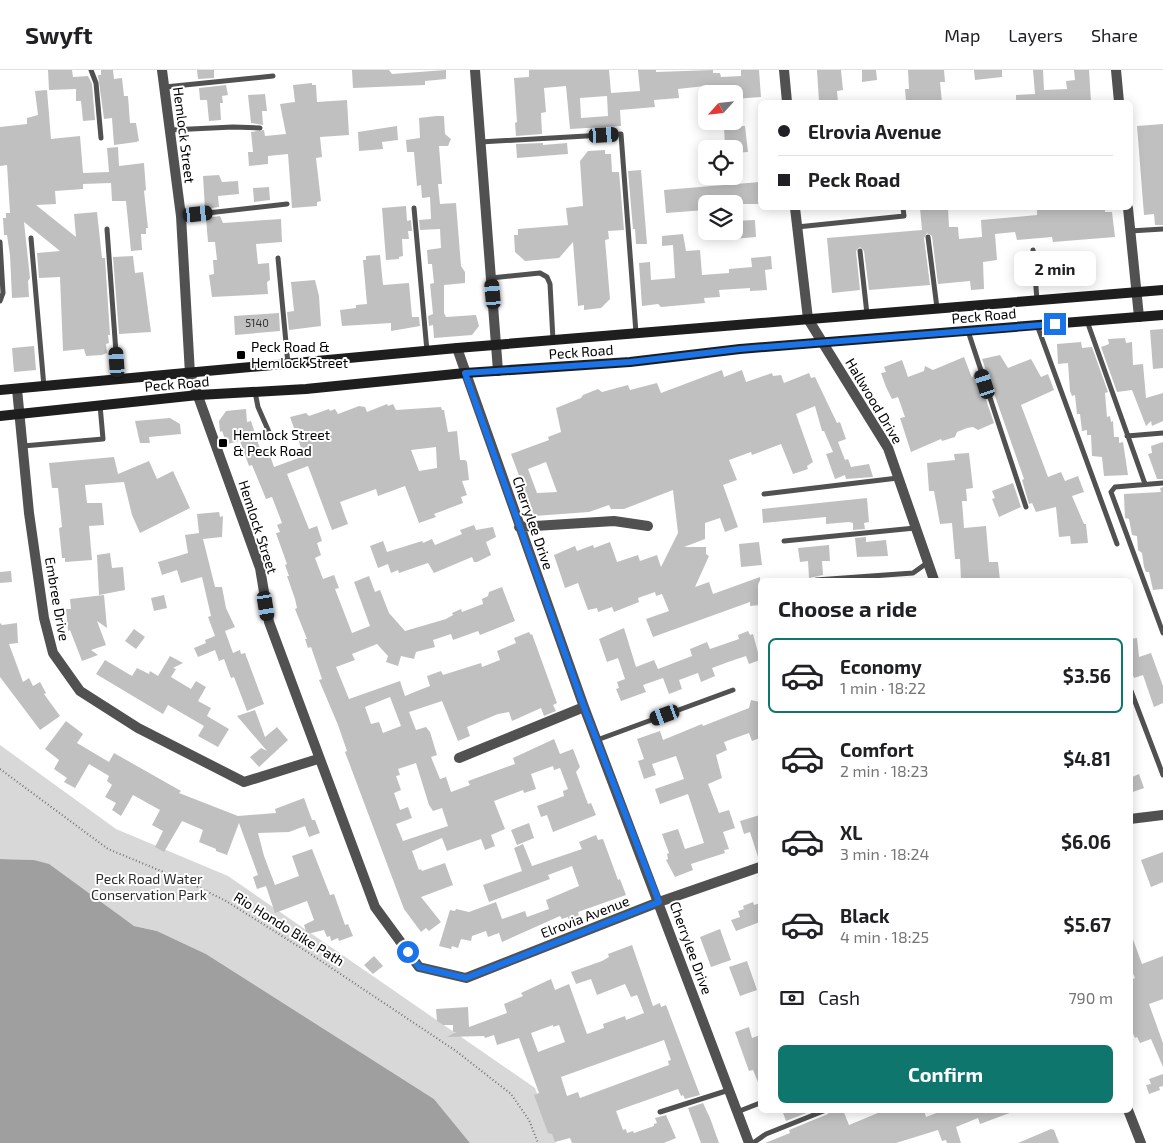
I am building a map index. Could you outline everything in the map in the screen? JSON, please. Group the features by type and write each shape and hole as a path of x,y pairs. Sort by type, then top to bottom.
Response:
{"main road":[{"name":"Peck Road","path":"0,390 118,381 457,348 1163,290"},
{"name":"Peck Road","path":"0,416 198,395 306,389 465,373 630,362 740,349 1163,315"}],"street":[{"name":"Hemlock Street","path":"162,70 181,216 190,374 260,568 268,622 375,907 419,967"},
{"path":"474,70 498,371"},
{"path":"784,70 787,100"},
{"path":"1116,70 1119,100"},
{"name":"Hallwood Drive","path":"795,210 808,319 888,448 933,578"},
{"path":"1128,210 1139,317"},
{"name":"Cherrylee Drive","path":"457,348 596,740 749,1143"},
{"name":"Embree Drive","path":"17,389 22,446 44,618 53,653 80,691 138,728 244,782 318,759"},
{"path":"520,527 614,521 648,526"},
{"path":"459,758 584,707"},
{"path":"1133,819 1163,815"},
{"name":"Elrovia Avenue","path":"419,967 466,978 659,902 758,868"},
{"path":"1129,1113 1141,1143"}],"lane":[{"path":"91,70 96,83 101,138"},
{"path":"164,87 274,76"},
{"path":"170,130 233,127 260,128"},
{"path":"480,142 621,134 636,334"},
{"path":"181,216 287,204"},
{"path":"414,208 427,351"},
{"path":"796,227 904,216 903,210"},
{"path":"107,229 118,381"},
{"path":"1130,231 1163,229"},
{"path":"928,237 936,308"},
{"path":"31,238 44,387"},
{"path":"0,242 3,293 0,301"},
{"path":"1033,250 1037,300"},
{"path":"860,251 867,314"},
{"path":"278,258 288,365"},
{"path":"492,278 540,273 547,277 550,284 553,341"},
{"path":"1087,321 1145,484"},
{"path":"1037,325 1117,544"},
{"path":"968,331 1026,507"},
{"path":"256,392 258,407 269,432"},
{"path":"22,446 103,439 100,406"},
{"path":"1127,436 1163,433"},
{"path":"764,494 898,478"},
{"path":"1163,483 1115,487 1111,492 1163,633"},
{"path":"784,541 916,528"},
{"path":"844,578 913,573 928,562"},
{"path":"596,740 733,690"},
{"path":"1133,696 1163,774"},
{"path":"660,1112 729,1090"},
{"path":"737,1112 758,1104"},
{"path":"754,1143 766,1134 818,1113"}],"path":[{"name":"Rio Hondo Bike Path","path":"0,769 108,849 190,883 226,901 309,953 456,1051 511,1094 529,1120 538,1143"}],"green space":[{"name":"Peck Road Water Conservation Park","path":"0,745 116,829 228,876 535,1088 556,1143 470,1143 434,1099 206,954 157,931 134,926 34,860 0,859"}],"shaded area":[{"path":"0,859 34,860 49,864 134,926 157,931 206,954 434,1099 470,1143 0,1143"}],"building":[{"path":"48,70 72,70 73,77 88,76 92,84 95,120 83,121 81,101 76,101 76,89 49,90"},
{"path":"101,70 113,70 114,79 122,78 124,96 128,96 130,123 136,123 139,141 114,145 112,118 104,119 98,75 101,75"},
{"path":"197,70 214,70 214,78 198,79"},
{"path":"352,70 389,70 392,74 446,70 446,79 425,81 425,85 353,88"},
{"path":"529,70 609,70 611,93 640,91 638,70 656,70 656,72 713,70 713,73 720,73 721,77 741,76 741,70 759,70 761,97 743,98 743,85 698,85 698,87 678,89 679,98 654,100 655,107 620,110 621,126 570,129 566,86 544,88 546,112 541,113 542,134 516,136 514,78 529,77","holes":["607,96 608,116 581,118 580,98"]},
{"path":"817,70 841,70 843,90 837,91 838,100 819,100"},
{"path":"862,70 876,70 877,80 862,82"},
{"path":"908,70 944,70 945,82 940,82 942,100 906,100 905,89 909,89"},
{"path":"974,70 1002,70 1002,77 975,80"},
{"path":"1033,70 1043,70 1044,90 1067,89 1066,81 1075,80 1074,70 1089,70 1091,100 1016,100 1016,95 1035,94"},
{"path":"312,83 312,85 316,85 317,102 347,100 349,135 320,137 322,157 316,158 321,201 317,202 317,206 292,208 288,154 268,156 268,164 249,166 248,152 253,152 251,132 264,130 265,136 286,134 280,104 295,102 293,85"},
{"path":"226,85 228,95 222,96 223,103 220,103 221,120 209,121 207,100 200,100 199,88"},
{"path":"47,90 51,139 80,136 83,173 109,172 107,148 118,147 119,166 144,163 146,190 144,191 148,228 146,228 146,234 141,234 142,250 131,251 126,201 112,201 111,183 83,184 83,189 55,191 56,204 36,205 76,237 74,214 97,212 102,258 105,258 110,335 108,335 109,343 106,344 107,353 102,355 86,356 84,349 63,351 60,277 39,278 37,253 60,251 24,222 30,278 28,281 29,297 12,298 10,255 7,235 4,235 3,218 6,218 6,213 10,213 7,165 0,166 0,127 27,124 27,118 38,115 35,91"},
{"path":"265,94 267,111 262,111 263,125 251,123 248,95"},
{"path":"444,116 445,134 451,139 448,146 439,146 442,184 438,184 440,204 456,203 461,266 465,272 465,283 444,285 444,313 446,317 476,315 479,326 472,335 434,338 433,325 429,326 428,316 433,314 430,284 434,283 432,264 428,264 427,250 441,248 440,229 420,230 419,220 431,219 430,197 422,198 421,185 417,186 414,152 407,152 406,140 420,138 419,118"},
{"path":"1163,124 1163,225 1155,225 1154,214 1144,215 1137,126"},
{"path":"397,126 398,140 382,142 383,149 359,151 358,132"},
{"path":"743,126 745,126 748,152 743,152 743,140 725,140 724,130 743,130"},
{"path":"543,143 543,145 567,143 568,154 517,158 516,144"},
{"path":"605,150 605,154 611,154 612,172 619,172 624,230 608,231 609,239 605,240 610,299 601,308 584,310 584,305 578,306 573,242 559,258 525,261 515,252 514,235 518,235 518,229 568,225 566,208 583,206 580,161 588,151"},
{"path":"641,170 647,244 636,244 628,171"},
{"path":"219,175 222,182 238,181 239,194 218,196 219,207 205,209 203,176"},
{"path":"758,182 758,204 743,204 743,195 698,195 698,211 666,213 664,190 743,185 743,183"},
{"path":"269,187 270,200 254,202 253,188"},
{"path":"406,206 407,221 411,220 412,231 408,231 409,239 402,239 403,256 399,257 399,259 386,260 382,208"},
{"path":"920,210 948,210 949,227 958,227 959,239 982,237 981,220 1037,215 1037,210 1105,210 1105,212 1112,212 1115,237 1053,242 1052,237 1017,240 1015,232 995,234 997,260 983,262 984,289 971,290 970,281 938,284 932,236 927,233 924,238 930,285 869,290 864,251 860,247 856,251 860,290 832,293 827,238 922,230"},
{"path":"220,216 223,223 281,219 282,242 256,244 258,264 269,263 270,280 267,282 268,294 212,297 209,275 214,274 213,260 217,260 215,242 208,242 206,218"},
{"path":"755,220 756,237 743,238 743,221"},
{"path":"683,234 686,251 700,250 702,275 729,273 729,269 752,267 751,258 771,256 772,269 765,270 767,290 750,291 750,288 719,290 720,297 704,298 705,303 661,307 658,304 642,306 639,263 650,262 651,280 675,278 673,245 662,246 662,236"},
{"path":"380,255 383,285 409,283 412,317 419,317 420,326 391,331 391,323 342,326 340,310 356,308 356,305 367,304 363,260 366,260 366,256"},
{"path":"133,256 135,273 143,272 151,332 119,334 113,257"},
{"path":"315,280 319,296 321,326 289,330 287,312 294,311 291,282"},
{"path":"279,313 280,331 235,335 234,316"},
{"path":"1163,329 1163,368 1153,369 1150,330"},
{"path":"1125,338 1126,343 1132,342 1133,365 1143,364 1146,398 1163,393 1163,421 1152,426 1151,421 1146,426 1132,390 1117,392 1101,347 1109,344 1108,339"},
{"path":"1081,342 1082,348 1092,347 1108,392 1105,393 1107,417 1110,416 1111,422 1113,421 1114,437 1119,437 1119,443 1123,442 1128,475 1104,476 1102,457 1092,456 1091,435 1087,435 1087,430 1082,431 1080,414 1077,414 1075,395 1072,396 1070,391 1068,363 1058,364 1057,344"},
{"path":"34,346 36,370 14,372 12,348"},
{"path":"1000,355 1008,368 1031,359 1041,377 1048,374 1054,390 1021,405 1048,477 1061,472 1065,481 1078,476 1084,492 1072,496 1084,524 1086,524 1088,543 1071,544 1070,536 1059,537 1056,507 1036,512 1032,503 1029,504 1022,480 1024,479 982,359"},
{"path":"964,357 972,378 976,370 994,423 978,430 973,427 967,428 957,432 955,437 942,441 941,439 911,452 900,418 905,417 898,397 892,399 886,387 881,373 886,372 884,367 902,360 908,377 924,371 925,366 933,370"},
{"path":"722,370 724,377 742,370 746,382 772,373 773,376 781,375 784,383 809,373 811,378 815,377 837,423 840,422 846,439 838,442 845,460 848,459 851,467 869,464 873,477 846,479 845,475 835,479 826,454 833,452 824,431 822,431 815,406 796,414 813,462 807,466 808,469 793,474 781,444 752,455 751,452 729,460 737,480 723,485 738,527 725,532 720,518 705,523 705,539 684,547 706,547 706,554 709,556 695,587 709,582 713,594 760,577 758,578 758,605 750,606 750,602 653,637 646,619 669,611 662,594 656,596 655,592 638,598 639,602 614,612 612,607 598,612 597,608 588,610 578,583 565,588 554,555 575,546 577,551 593,545 594,548 610,542 617,562 638,555 640,561 657,555 661,567 678,533 673,490 624,509 611,509 609,505 589,512 534,516 511,454 549,440 548,437 561,432 556,408 598,389 602,392 628,385 630,390 657,383 661,393","holes":["546,462 557,492 537,493 528,469"]},
{"path":"387,404 388,406 393,404 396,410 441,407 444,410 448,432 457,431 460,460 467,462 469,480 462,481 467,495 461,497 463,503 434,514 436,517 419,523 405,486 378,496 376,489 340,502 348,524 332,530 308,466 287,474 309,529 317,526 322,541 317,543 321,555 315,558 323,579 334,575 339,588 335,589 352,633 370,626 354,582 369,576 375,592 380,590 389,613 405,631 446,619 453,615 452,613 461,609 462,612 483,604 482,599 488,596 489,592 502,587 515,621 480,635 478,631 453,640 451,634 433,640 435,647 416,652 414,659 401,656 398,666 386,662 388,656 377,644 352,654 355,660 336,667 349,699 400,681 405,696 430,686 427,676 441,671 443,675 481,663 482,667 500,660 497,651 516,643 514,638 529,632 532,634 557,703 553,705 556,711 544,716 541,708 512,721 509,712 498,714 467,727 470,736 458,741 442,701 409,712 416,730 426,727 430,732 437,755 431,757 440,779 446,777 451,792 470,785 468,781 515,764 513,758 554,739 560,754 573,749 580,767 576,772 588,804 591,803 596,815 553,832 547,815 541,817 537,806 564,796 563,791 568,789 560,768 554,770 553,766 531,774 536,789 524,793 523,790 494,801 505,829 491,835 495,846 485,850 481,839 447,851 442,838 412,851 419,870 421,869 422,871 445,863 453,885 421,897 441,922 429,931 426,928 421,932 404,909 345,752 347,751 338,725 319,680 322,679 311,647 308,648 305,639 307,639 295,609 297,608 295,599 285,565 287,564 276,533 280,532 277,525 282,523 272,497 266,499 252,465 249,466 240,441 227,444 222,431 220,432 219,421 226,411 246,409 247,422 251,421 260,449 267,447 274,467 304,456 290,417 306,413 309,416 329,409 330,411 335,409 338,414 359,406 365,407 367,412","holes":["436,447 437,468 419,471 411,450","390,697 401,726 383,733 379,722 371,724 365,707","416,763 429,805 433,811 442,808 448,826 403,841 396,824 412,818 408,807 400,810 394,793 401,790 396,776 400,775 398,769"]},
{"path":"170,418 180,424 181,434 149,437 150,443 140,443 135,421"},
{"path":"1163,442 1163,479 1157,479 1148,454 1152,453 1151,446"},
{"path":"969,453 973,488 966,489 967,501 962,501 964,528 986,526 989,562 998,562 1000,578 961,578 960,559 955,559 952,523 940,524 934,491 929,491 927,463 955,460 954,454"},
{"path":"114,457 118,474 149,461 157,479 173,471 190,508 140,533 132,515 124,482 85,485 87,503 102,503 104,525 89,526 92,560 65,562 65,558 62,558 59,528 62,527 58,488 52,488 49,463"},
{"path":"1013,483 1021,507 999,517 992,499 995,498 992,491"},
{"path":"1163,487 1163,589 1153,590 1149,572 1146,572 1144,567 1142,553 1138,550 1137,536 1132,535 1129,519 1125,518 1124,494 1161,492 1160,488"},
{"path":"867,498 869,522 864,523 865,529 853,530 853,523 849,522 826,524 826,517 763,523 762,509"},
{"path":"219,512 220,517 223,516 222,537 203,539 215,587 222,587 226,608 235,627 225,631 233,653 240,650 241,654 245,653 264,704 247,711 234,677 231,678 224,659 219,661 215,650 198,657 194,648 206,643 205,640 215,636 208,617 211,616 202,577 181,583 177,570 162,575 158,562 188,553 185,535 199,533 197,514"},
{"path":"474,525 476,530 493,527 496,537 486,542 491,555 477,562 474,562 472,557 434,573 428,563 399,573 398,570 391,573 388,564 378,568 370,546 383,541 387,552 432,539 435,545 462,534 460,530"},
{"path":"866,537 866,542 886,540 888,556 857,557 855,538"},
{"path":"759,542 762,565 741,567 739,544"},
{"path":"829,545 830,561 822,561 823,575 809,578 808,561 800,562 798,548"},
{"path":"110,553 112,568 123,567 125,590 99,595 97,555"},
{"path":"11,571 12,582 0,583 0,572"},
{"path":"104,595 107,628 97,621 106,645 91,650 98,655 82,661 70,630 68,631 66,609 71,609 70,599"},
{"path":"164,595 167,608 154,611 151,598"},
{"path":"0,623 2,625 17,623 18,643 9,644 23,682 29,678 33,686 40,682 46,693 44,694 60,716 40,730 0,677"},
{"path":"624,628 636,667 654,660 658,669 692,656 690,649 707,642 710,649 739,639 738,635 748,631 750,635 753,634 758,661 749,664 746,656 712,668 715,676 701,682 698,673 679,680 682,689 669,694 663,678 643,685 646,692 621,701 616,689 619,688 617,682 625,679 618,658 607,662 599,639"},
{"path":"134,629 145,637 136,649 125,641"},
{"path":"1137,638 1139,657 1151,653 1163,686 1163,703 1154,707 1143,675 1134,678 1133,675 1133,639"},
{"path":"170,656 183,663 173,668 176,669 171,677 191,689 196,681 206,687 198,701 211,708 207,716 229,729 218,747 198,736 204,726 168,705 163,714 96,674 105,660 132,676 137,668 149,674 150,671 158,676"},
{"path":"751,700 758,702 758,739 752,741 749,733 724,742 727,750 716,755 722,778 708,784 719,813 729,810 735,828 723,832 729,849 724,850 725,853 691,864 693,870 675,877 666,860 669,853 662,834 678,829 685,849 704,843 688,794 660,804 655,789 684,779 676,756 652,764 656,775 644,779 638,761 644,759 637,739 660,731 663,740 749,708"},
{"path":"255,710 265,737 277,727 288,740 259,767 250,757 261,748 267,751 237,716"},
{"path":"66,721 83,734 77,743 109,762 114,753 181,791 179,793 238,816 276,813 275,809 304,798 312,820 315,820 320,833 309,837 305,826 289,832 258,833 264,856 275,885 299,876 292,856 312,849 330,895 334,894 345,925 348,924 353,936 339,941 338,938 331,941 330,936 327,937 324,930 307,934 304,925 314,920 307,901 275,913 266,886 257,889 253,877 258,875 239,823 227,855 199,842 203,830 182,821 164,852 155,847 163,831 152,825 160,810 133,795 121,816 112,810 116,803 105,797 112,785 107,781 109,776 89,764 75,788 64,782 67,778 54,769 59,760 45,749"},
{"path":"1139,774 1144,788 1133,792 1133,777"},
{"path":"758,816 758,857 750,832 744,834 740,821"},
{"path":"529,823 534,838 517,845 511,830"},
{"path":"596,835 598,840 603,839 618,880 620,879 626,895 578,912 579,916 569,920 568,917 562,919 560,916 502,942 499,933 488,937 486,931 472,936 471,941 461,939 458,948 452,946 451,949 439,946 450,910 455,911 456,909 469,912 496,902 502,919 525,911 527,917 549,909 546,900 579,886 572,866 548,875 550,879 489,902 483,885 522,871 514,848 523,844 532,866 582,849 579,842"},
{"path":"1163,852 1163,882 1151,887 1141,860"},
{"path":"753,902 754,905 758,904 758,923 736,931 731,920 740,917 738,911 744,909 743,906"},
{"path":"720,929 731,960 711,967 700,937"},
{"path":"1133,939 1142,964 1163,956 1163,999 1149,1004 1163,1043 1163,1067 1151,1039 1140,1043 1133,1034 1133,979 1135,978 1133,974"},
{"path":"632,945 653,1006 660,1003 661,1007 666,1005 700,1095 685,1099 683,1095 681,1096 678,1089 616,1111 623,1130 626,1129 627,1133 633,1131 634,1133 654,1126 657,1123 655,1118 666,1115 676,1138 664,1143 572,1143 570,1138 555,1142 552,1134 548,1133 534,1095 539,1093 519,1038 497,1045 494,1035 485,1038 484,1036 447,1037 456,1032 453,1032 453,1025 443,1025 437,1021 436,1009 468,1007 469,1027 507,1013 504,1004 523,996 521,993 551,979 555,990 569,984 587,1034 604,1028 603,1024 625,1016 626,1020 644,1013 637,995 631,997 625,984 597,995 591,979 576,984 571,972 602,961 609,957 608,954","holes":["553,1025 553,1027 559,1025 565,1042 538,1052 531,1033","664,1040 671,1060 668,1061 669,1065 580,1098 578,1092 567,1096 561,1077"]},
{"path":"374,956 383,966 373,974 364,965"},
{"path":"747,961 757,990 740,996 729,967"},
{"path":"749,1027 752,1038 758,1036 758,1082 753,1070 749,1071 735,1032"},
{"path":"1163,1074 1163,1086 1159,1087 1160,1090 1149,1094 1146,1085 1151,1084 1149,1079"},
{"path":"703,1103 719,1143 701,1143 688,1108"},
{"path":"783,1113 806,1113 786,1121"},
{"path":"844,1113 849,1125 878,1113 925,1113 926,1117 936,1113 1010,1113 980,1124 978,1118 956,1127 961,1143 942,1141 938,1130 896,1143 765,1143 790,1133 789,1130 828,1114"},
{"path":"1051,1129 1054,1130 1059,1143 1018,1143"}],"place":[{"name":"Peck Road & Hemlock Street","path":"241,355"},
{"name":"Hemlock Street & Peck Road","path":"223,443"}],"route":[{"path":"408,952 419,967 466,978 659,902 584,707 465,373 630,362 740,349 1055,324"}]}
